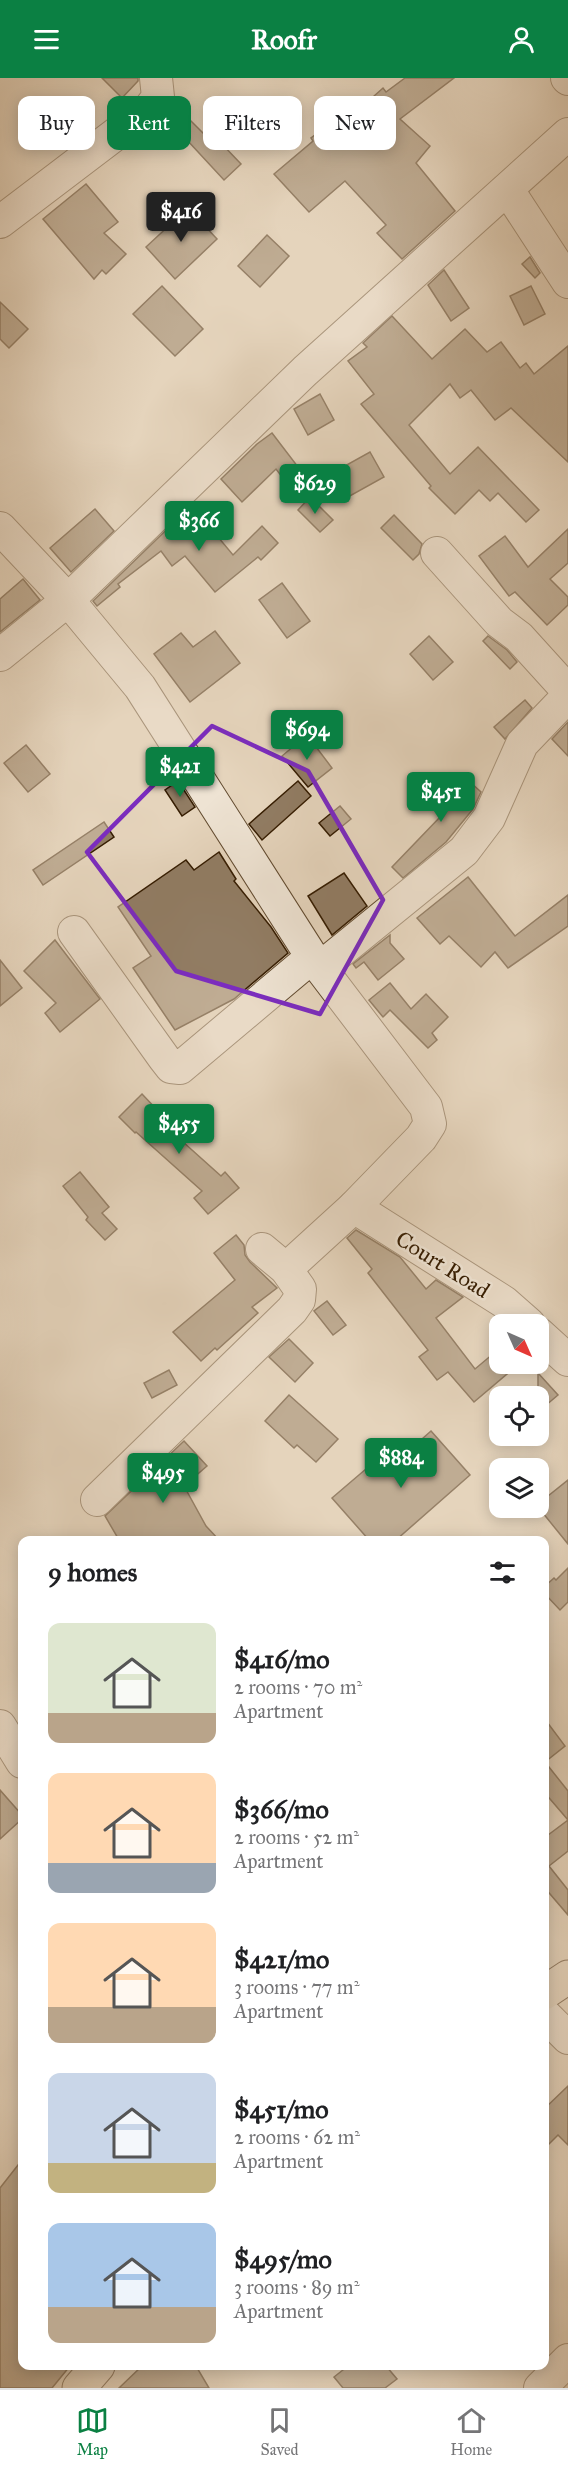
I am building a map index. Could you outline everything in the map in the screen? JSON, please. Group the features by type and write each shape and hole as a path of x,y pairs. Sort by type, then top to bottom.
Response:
{"highway":[{"path":"549,1990 568,1977"},
{"path":"79,2388 95,2370"}],"street":[{"path":"0,222 150,108 158,97 156,78"},
{"path":"0,655 68,600 305,371 568,134"},
{"path":"508,190 568,282"},
{"path":"0,528 68,600 140,687 316,963 426,1107 430,1124 421,1138 354,1207 286,1269"},
{"path":"437,553 499,622 519,637 568,691"},
{"path":"74,932 171,1067 180,1068 464,850 489,818 522,744 568,696"},
{"name":"Court Road","path":"354,1207 504,1302 518,1314"},
{"path":"97,1500 292,1310 299,1300 300,1289 286,1269 262,1249"},
{"path":"549,1343 568,1360"},
{"path":"0,1726 18,1755"},
{"path":"549,2019 568,2038"},
{"path":"540,2388 568,2360"}],"highlighted area":[{"path":"212,726 308,771 383,900 320,1014 176,971 87,852"}],"building":[{"path":"102,78 138,78 138,81 124,96 120,96"},
{"path":"405,78 454,78 400,119 430,146 416,163 455,211 402,259 377,233 386,225 345,181 309,212 274,174 313,141 311,138 314,136 314,150 396,150 396,96 374,96 383,88 386,92"},
{"path":"191,121 203,133 203,150 228,150 241,164 224,180 191,144"},
{"path":"86,184 118,222 104,233 126,254 106,274 102,270 94,279 43,219"},
{"path":"188,208 217,239 175,279 146,247"},
{"path":"267,235 289,256 260,287 238,266"},
{"path":"530,257 540,273 535,278 522,264"},
{"path":"444,270 469,308 451,321 428,285"},
{"path":"162,286 203,329 175,356 133,314"},
{"path":"531,286 545,314 524,325 510,296"},
{"path":"0,302 28,329 9,348 0,339"},
{"path":"392,316 432,359 465,329 487,352 501,342 520,368 526,363 534,374 568,346 568,462 511,408 495,420 471,390 460,398 450,384 409,425 450,474 478,447 539,510 526,522 498,493 490,501 479,490 455,514 429,488 431,486 361,404 374,394 348,361 367,347 363,343"},
{"path":"320,394 334,420 308,435 294,409"},
{"path":"272,433 308,480 293,491 276,469 242,502 221,479 257,444"},
{"path":"370,452 384,477 348,497 334,472"},
{"path":"310,497 333,520 320,532 298,510"},
{"path":"191,506 210,523 208,525 233,555 262,526 278,543 261,560 258,557 215,592 185,556 172,566 161,551 118,584 120,587 97,606 93,601"},
{"path":"95,509 114,531 71,572 50,548"},
{"path":"394,515 422,544 419,554 413,560 381,528"},
{"path":"568,529 568,563 550,579 568,597 568,605 547,625 515,592 509,596 479,556 505,536 528,567"},
{"path":"23,579 40,600 0,632 0,599"},
{"path":"282,583 310,621 287,638 259,600"},
{"path":"215,631 240,663 190,702 154,654 181,633 193,647"},
{"path":"429,636 453,662 433,680 410,654"},
{"path":"488,636 507,650 517,662 510,669 483,641"},
{"path":"525,700 532,708 505,739 494,727"},
{"path":"568,722 568,756 552,739"},
{"path":"307,735 332,768 308,787 282,756"},
{"path":"26,745 50,774 28,792 4,763"},
{"path":"461,774 481,792 473,809 446,842 403,878 392,867 441,816 430,806"},
{"path":"178,781 195,807 182,816 165,790"},
{"path":"298,781 311,796 262,840 249,824"},
{"path":"340,806 351,819 330,836 319,823"},
{"path":"104,822 114,837 43,885 33,870"},
{"path":"219,852 236,879 234,881 271,927 288,953 234,999 175,1030 133,968 151,956 118,907 186,860 194,870"},
{"path":"344,873 367,906 332,935 308,896"},
{"path":"468,877 515,936 568,895 568,926 508,968 495,952 481,967 449,936 440,944 417,918"},
{"path":"390,935 390,943 404,959 378,980 364,962 356,968 353,964"},
{"path":"55,940 100,999 60,1032 45,1013 56,1003 24,971"},
{"path":"0,960 22,988 0,1006"},
{"path":"390,983 411,1009 426,994 448,1017 432,1033 437,1040 428,1048 390,1010 383,1017 369,1000"},
{"path":"142,1094 158,1111 153,1115 221,1176 225,1172 239,1188 208,1214 194,1198 202,1191 119,1117"},
{"path":"80,1172 109,1207 102,1213 117,1229 105,1240 86,1220 88,1217 63,1186"},
{"path":"356,1230 400,1257 426,1289 436,1280 463,1297 436,1318 475,1369 489,1357 489,1374 507,1374 493,1386 489,1386 489,1389 474,1402 448,1372 437,1380 419,1357 428,1350 368,1273 372,1269 347,1238"},
{"path":"236,1235 244,1245 245,1255 250,1262 277,1288 252,1307 258,1313 217,1350 215,1348 201,1361 173,1332 235,1280 214,1253"},
{"path":"327,1301 346,1325 333,1335 314,1311"},
{"path":"289,1339 313,1363 295,1382 269,1357"},
{"path":"169,1370 177,1385 152,1398 144,1383"},
{"path":"539,1374 558,1395 549,1403 549,1386 538,1386"},
{"path":"289,1395 338,1439 316,1462 297,1445 294,1448 265,1421"},
{"path":"431,1431 470,1475 401,1536 365,1536 332,1498 387,1451 396,1462"},
{"path":"184,1441 207,1466 184,1486 206,1526 215,1536 117,1536 105,1516"},
{"path":"568,1480 568,1544 547,1518 549,1518 549,1495"},
{"path":"568,1568 568,1602 560,1610 549,1598 549,1582 554,1578 556,1580"},
{"path":"549,1725 565,1746 549,1759"},
{"path":"549,1767 568,1791 568,1820 549,1798"},
{"path":"0,1790 18,1810 18,1823 0,1839"},
{"path":"568,1820 568,1851 549,1866 549,1834"},
{"path":"549,1866 568,1890 568,1915 549,1893"},
{"path":"568,2086 568,2145 558,2135 549,2144 549,2104"},
{"path":"18,2165 18,2370 67,2370 52,2388 0,2388 0,2188"},
{"path":"138,2370 198,2370 209,2388 119,2388"},
{"path":"343,2370 389,2370 397,2379 385,2388 343,2388 334,2377"}]}
